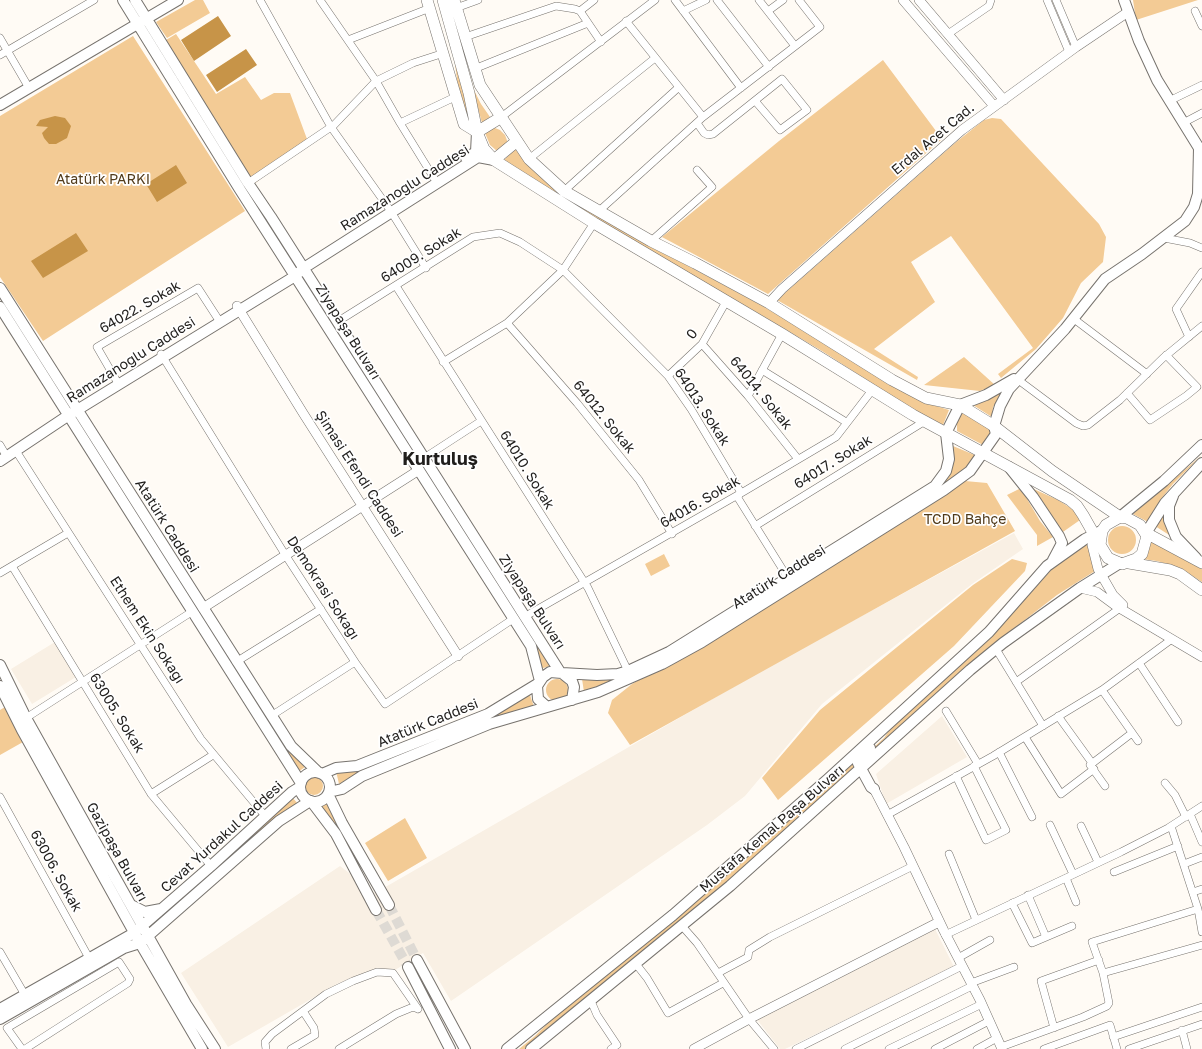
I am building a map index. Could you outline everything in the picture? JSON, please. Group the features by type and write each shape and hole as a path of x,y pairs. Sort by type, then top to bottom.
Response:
{"main road":[{"name":"Ziyapaşa Bulvarı","path":"124,0 137,24 298,270 337,322 524,617 561,672"},
{"name":"Ziyapaşa Bulvarı","path":"135,0 248,183 298,270 419,470 531,646 539,682"},
{"path":"0,105 178,0"},
{"path":"443,0 469,92 476,132 484,149 494,160 594,223 726,300 925,421 1070,500 1077,506 1098,532 1100,545 1108,558 1125,563 1170,570 1187,579 1202,590"},
{"path":"946,433 960,405 986,396 1018,378 1074,319 1082,306 1105,279 1164,238 1185,221 1194,207 1198,194 1201,149 1169,101 1139,42 1124,0"},
{"path":"430,3 455,97 464,124 476,132"},
{"path":"430,3 450,54 455,97"},
{"path":"455,4 480,85 500,118 530,160 564,191 651,241 695,263 768,304 892,380 926,398 960,405 994,426 1052,471 1120,517 1127,518 1140,525 1146,533 1199,561"},
{"path":"476,132 500,118"},
{"name":"Ramazanoğlu Caddesi","path":"436,181 476,152 476,132"},
{"path":"494,160 517,141"},
{"name":"Ramazanoğlu Caddesi","path":"8,456 74,411 436,181 480,157 494,160"},
{"name":"Atatürk Caddesi","path":"0,288 74,411 198,609 301,785"},
{"name":"Atatürk Caddesi","path":"0,307 74,411"},
{"name":"Atatürk Caddesi","path":"572,700 622,683 662,664 702,642 944,490 970,471 996,434 994,426 1000,406 1009,389 1018,378"},
{"name":"Atatürk Caddesi","path":"561,672 597,675 628,671 668,652 788,578 935,486 946,471 949,459 946,433"},
{"path":"1050,564 1098,532 1112,520 1120,517 1164,481 1202,445"},
{"path":"1125,563 1142,554 1145,547 1146,533 1175,490 1202,463"},
{"path":"1008,466 1032,497 1062,543 1050,564"},
{"path":"1175,490 1169,506 1169,520 1176,537 1199,561"},
{"name":"Mustafa Kemal Paşa Bulvarı","path":"531,1049 682,926 851,778 862,766 872,759 970,670 998,647 1101,574 1125,563"},
{"name":"Mustafa Kemal Paşa Bulvarı","path":"507,1049 673,915 834,774 989,632 1050,564"},
{"name":"Atatürk Caddesi","path":"198,609 236,662 291,746 321,774 336,768 357,766 488,714 539,682"},
{"name":"Gazipaşa Bulvarı","path":"0,665 6,698 26,718 149,936 202,1049"},
{"path":"550,672 561,672 572,681 574,687 572,700 547,707 538,698 537,692 539,682 550,672"},
{"name":"Gazipaşa Bulvarı","path":"0,686 22,730 134,933 182,1007 215,1049"},
{"name":"Atatürk Caddesi","path":"328,793 342,789 362,776 489,724 547,707"},
{"path":"862,766 863,755 885,735 889,723"},
{"path":"868,779 872,759"},
{"path":"834,774 838,774 849,764 855,761 862,766 874,789"},
{"path":"376,910 336,834 311,801 302,794 301,785 306,776 314,772 321,774 329,783 328,793 342,823 389,905"},
{"path":"851,778 860,776 868,779"},
{"name":"Cevat Yurdakul Caddesi","path":"0,1009 134,933 301,785"},
{"path":"311,801 319,801 328,793"},
{"name":"Cevat Yurdakul Caddesi","path":"0,1019 124,948 140,943 279,821 311,801"},
{"path":"131,905 145,912 163,908"},
{"path":"417,960 465,1049"},
{"path":"408,967 450,1049"}],"street":[{"path":"0,55 94,0"},
{"path":"260,0 331,127 390,210 426,268"},
{"path":"455,4 478,0"},
{"path":"580,11 594,0"},
{"path":"500,118 655,0"},
{"path":"675,0 741,88"},
{"path":"683,11 706,0"},
{"path":"717,0 768,67"},
{"path":"759,0 795,46"},
{"path":"768,12 783,0"},
{"path":"599,211 704,117 820,27 799,0"},
{"path":"902,0 994,106"},
{"path":"919,0 1004,100"},
{"path":"948,34 989,6 991,0"},
{"path":"1047,0 1072,50"},
{"path":"1056,0 1072,50"},
{"path":"323,1 376,81 400,124 436,181"},
{"path":"348,40 430,3"},
{"path":"465,37 556,6 580,11 601,42"},
{"path":"1195,11 1202,26"},
{"name":"Erdal Acet Cad.","path":"768,304 782,289 962,130 1072,50 1128,12"},
{"path":"626,21 704,117"},
{"path":"474,69 588,23"},
{"path":"0,38 29,88"},
{"path":"248,183 331,127 376,81 413,63 444,53"},
{"path":"530,160 655,58"},
{"path":"697,123 704,133 713,134 756,102 782,79 807,110 780,130 756,102"},
{"path":"1169,101 1202,85"},
{"path":"564,191 679,87"},
{"path":"400,124 455,97"},
{"path":"1183,123 1202,113"},
{"path":"651,241 712,187 697,170"},
{"path":"443,362 507,323 563,270 594,223"},
{"name":"64009. Sokak","path":"337,322 426,268 473,237 500,233 520,242 563,270"},
{"path":"1164,238 1190,243 1202,248"},
{"name":"64013. Sokak","path":"563,270 668,376 696,416 740,491 738,498 788,578"},
{"path":"1189,337 1176,309 1202,272"},
{"name":"64010. Sokak","path":"396,286 584,584 628,671"},
{"name":"64022. Sokak","path":"118,383 97,347 198,288 219,320"},
{"name":"0","path":"668,376 702,344 726,300"},
{"name":"Şimasi Efendi Caddesi","path":"238,308 458,656"},
{"path":"1074,319 1147,374"},
{"name":"64012. Sokak","path":"507,323 576,403 639,480 672,534"},
{"path":"1018,378 1083,426 1096,421 1166,355 1202,326"},
{"path":"748,396 782,334"},
{"name":"64014. Sokak","path":"702,344 748,396 798,459"},
{"path":"1127,393 1150,420 1186,396 1197,386 1166,355"},
{"name":"Demokrasi Sokağı","path":"162,356 286,556 355,662 385,704 513,619"},
{"path":"762,370 846,422"},
{"name":"64016. Sokak","path":"524,617 672,534 836,437 846,422 873,389"},
{"path":"424,458 481,421"},
{"name":"64017. Sokak","path":"755,526 925,421"},
{"name":"Ethem Ekin Sokağı","path":"0,445 68,533 213,755 266,817"},
{"path":"26,718 198,609 286,556 419,470"},
{"path":"1098,532 1092,545 1101,574 1113,595 1124,608"},
{"path":"0,573 68,533"},
{"name":"63005. Sokak","path":"12,566 150,794 211,866"},
{"path":"1080,588 1097,592 1202,657"},
{"path":"1016,682 1124,608"},
{"path":"236,662 321,609"},
{"path":"887,815 1025,737 1102,690 1172,639"},
{"path":"998,647 1016,682 1043,726"},
{"path":"271,716 355,662"},
{"path":"1139,663 1178,722"},
{"path":"1102,690 1138,741"},
{"path":"946,711 976,765 1006,830 986,840 956,776"},
{"path":"1058,716 1105,786"},
{"path":"1025,737 1061,794 1132,733"},
{"path":"999,752 1032,817"},
{"path":"150,794 213,755"},
{"path":"1165,783 1188,815 1202,842"},
{"path":"874,789 982,1004 1000,1045"},
{"name":"63006. Sokak","path":"0,797 89,958"},
{"path":"946,935 1171,826 1202,806"},
{"path":"1050,825 1073,874"},
{"path":"1080,826 1098,862"},
{"path":"1171,826 1198,909 1202,932"},
{"path":"1114,872 1178,846"},
{"path":"949,854 976,920"},
{"path":"1184,864 1202,857"},
{"path":"718,973 748,957 749,950 770,937 913,866"},
{"path":"1066,878 1076,902"},
{"path":"1193,892 1202,889"},
{"path":"1028,895 1046,937"},
{"path":"1012,903 1030,942 1032,943 1072,926"},
{"path":"977,1049 1000,1045 1054,1028 1096,1012 1107,1006 1109,1003 1103,973 1092,942 1198,909"},
{"path":"696,1049 749,1019 940,922"},
{"path":"682,926 718,973 749,1019 774,1049"},
{"path":"796,1049 960,962 990,940"},
{"path":"1103,973 1202,945"},
{"path":"0,952 25,995"},
{"path":"1054,1028 1041,981 1099,960"},
{"path":"22,1049 7,1028 119,962 130,980 128,983 25,1049"},
{"path":"636,964 648,978 668,1013 724,983"},
{"path":"845,1049 972,985 1014,967"},
{"path":"266,1049 264,1046 267,1039 326,994 353,981 377,972 393,973 418,1009 413,1008 396,1014 340,1049"},
{"path":"590,1001 597,1015 617,1045 611,1049"},
{"path":"889,1049 982,1004"},
{"path":"1113,1037 1202,1007"},
{"path":"291,1049 315,1035 314,1028 303,1011"},
{"path":"935,1049 989,1021"},
{"path":"1129,1049 1150,1045 1182,1030 1202,1024"},
{"path":"1044,1049 1110,1025 1117,1049"},
{"path":"1182,1030 1187,1049"}],"shaded area":[{"path":"218,16 231,36 194,61 181,40"},
{"path":"246,49 257,65 217,92 206,75"},
{"path":"55,116 65,118 71,126 67,138 56,144 49,144 42,133 48,127 36,126 40,120"},
{"path":"176,165 187,183 157,202 146,184"},
{"path":"76,233 88,251 43,278 31,261"},
{"path":"1014,533 1023,549 972,584 822,704 745,796 707,825 451,1001 423,953 395,970 381,969 339,983 228,1047 181,973 340,866 375,893 761,671"},
{"path":"55,642 76,677 32,704 11,669"},
{"path":"942,716 967,757 886,804 876,774"},
{"path":"935,929 954,967 785,1049 780,1049 755,1017"}],"green space":[{"path":"195,0 203,0 210,13 167,38 156,22"},
{"path":"448,0 474,90 490,117 482,123"},
{"path":"1133,0 1198,0 1136,20"},
{"path":"176,34 216,94 245,77 261,100 274,93 290,93 307,139 306,143 254,184 166,40"},
{"name":"Atatürk PARKI","path":"133,36 245,211 43,341 0,277 0,116"},
{"path":"452,41 471,125 470,126 458,87"},
{"path":"883,60 942,139 768,294 662,237 779,141"},
{"path":"992,118 1001,119 1099,224 1106,237 1103,262 1081,283 1063,318 1036,349 1001,378 998,374 1033,348 951,236 911,262 935,302 874,349 918,377 917,380 777,300 955,143 984,120"},
{"path":"495,128 500,130 505,135 508,143 497,151 490,145 485,133 488,129"},
{"path":"515,149 534,171 556,191 629,234 761,305 923,402 949,410 943,425 918,413 822,351 756,312 626,239 503,161"},
{"path":"305,276 553,665 540,669 302,279"},
{"path":"964,357 995,385 980,391 924,385"},
{"path":"1012,382 993,407 992,417 973,405"},
{"path":"962,413 978,421 993,432 985,446 957,431 957,421"},
{"path":"79,421 287,749 305,767 298,772 77,423"},
{"path":"953,446 977,456 971,464 942,488 652,666 584,692 582,679 618,678 911,505 953,464"},
{"path":"1202,455 1173,484 1161,499 1148,522 1133,514"},
{"name":"TCDD Bahçe","path":"965,481 987,483 1015,531 630,745 608,713 612,700 632,684"},
{"path":"1027,486 1058,500 1077,512 1080,520 1060,534"},
{"path":"1019,489 1023,492 1040,521 1053,537 1037,546 1037,535 1007,495"},
{"path":"1169,500 1174,538 1155,526"},
{"path":"1122,526 1132,530 1136,540 1132,550 1122,554 1112,550 1108,540 1112,530"},
{"path":"1153,538 1202,567 1202,582 1180,568 1157,561 1142,559"},
{"path":"1089,543 1095,571 1057,595 1008,633 866,758 864,756 884,738 892,726 1001,626 1053,568"},
{"path":"664,554 670,566 651,576 645,564"},
{"path":"1012,559 1027,563 1025,571 954,646 778,800 762,778 820,710 973,585"},
{"path":"557,679 565,682 568,690 565,698 557,701 549,698 546,690 549,682"},
{"path":"530,695 534,707 360,772 339,784 336,771 490,716"},
{"path":"5,707 23,742 0,755 0,710"},
{"path":"852,764 856,768 731,879 525,1049 519,1049 535,1036 554,1017 710,890"},
{"path":"310,777 318,777 323,782 321,793 318,795 310,795 305,790 305,782"},
{"path":"292,797 298,804 152,927 150,925 275,815"},
{"path":"328,802 339,828 337,829 319,806"},
{"path":"405,818 427,858 388,881 365,843"}],"tunnel":[{"path":"389,905 417,960"},
{"path":"376,910 408,967"}],"district":[{"name":"Kurtuluş","path":"440,459"}]}
